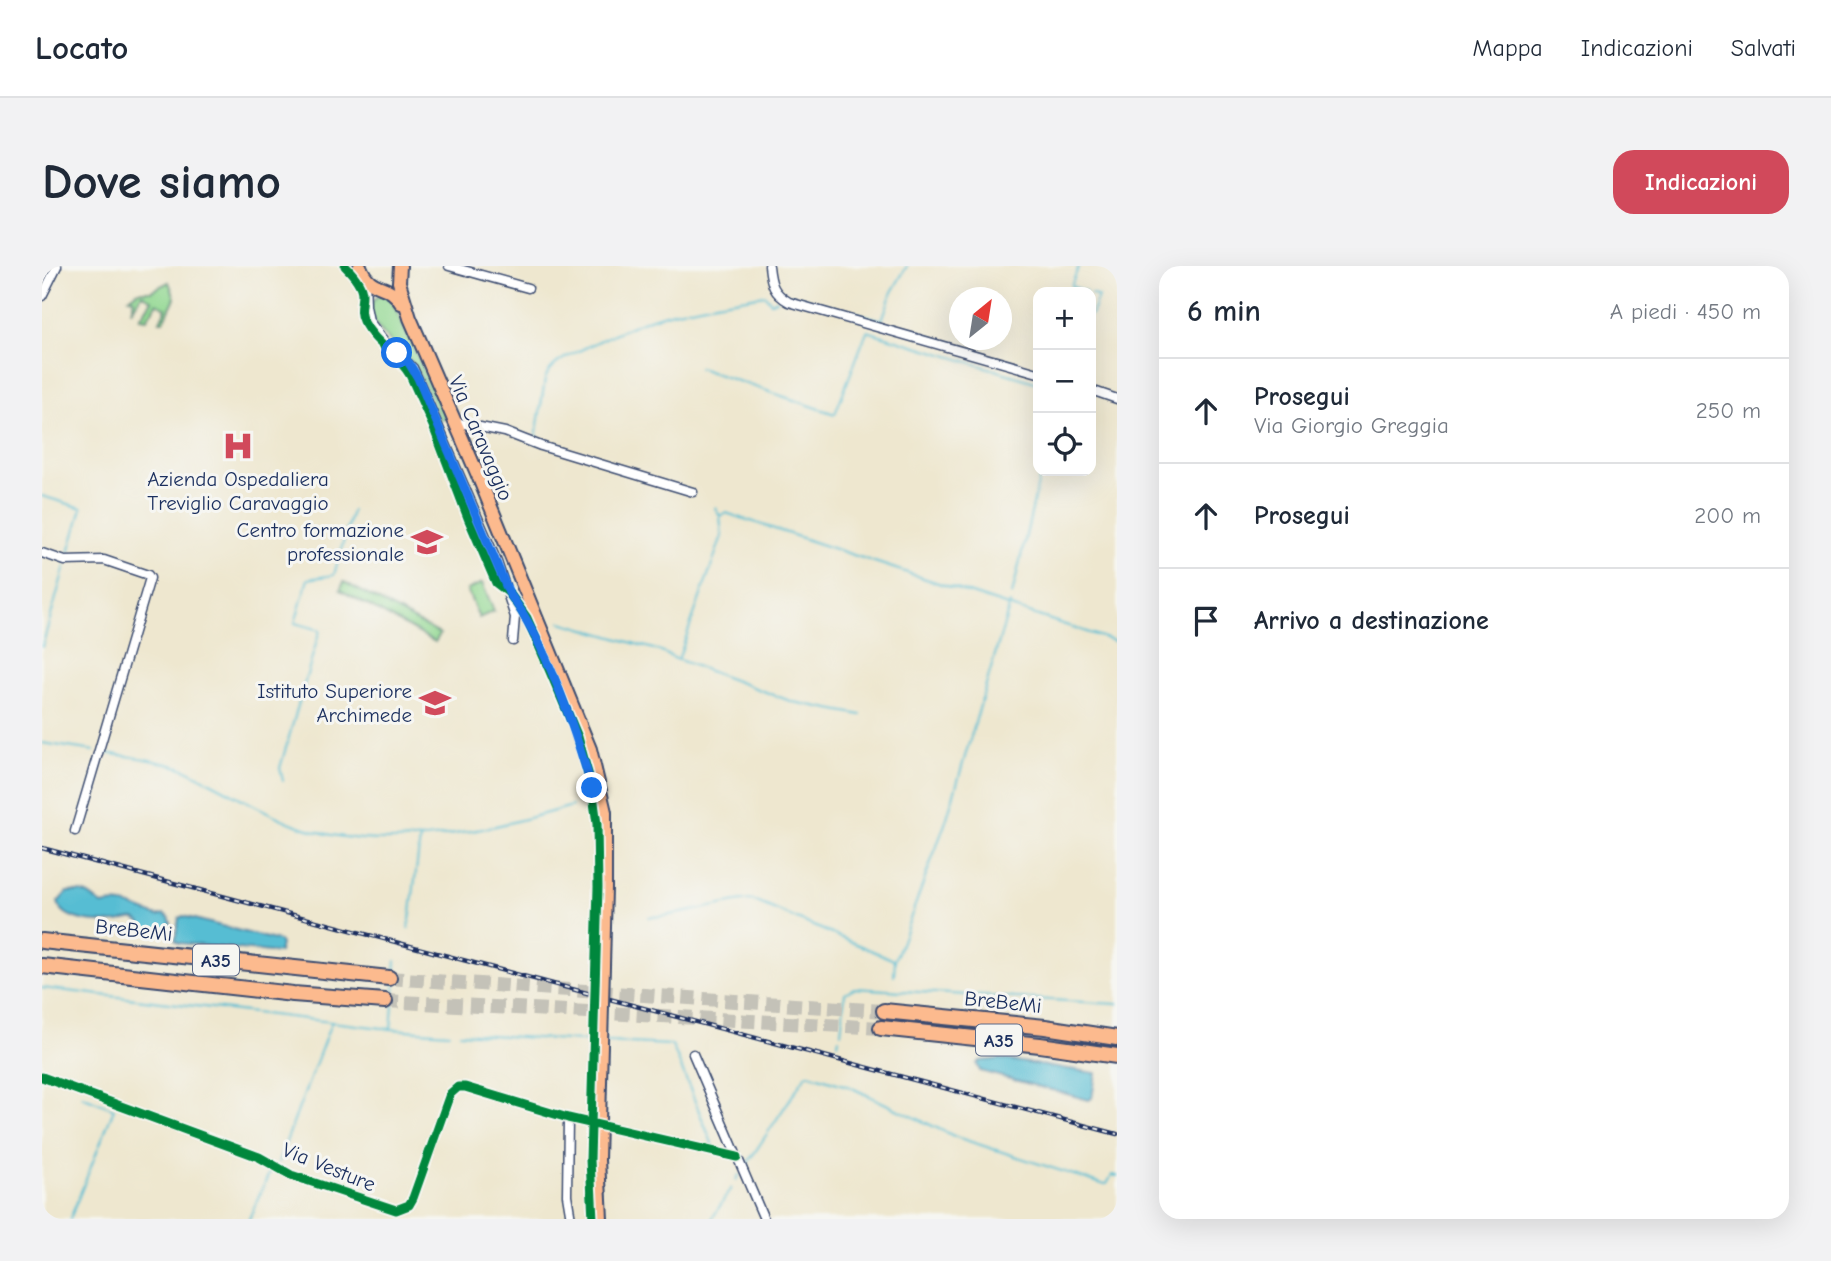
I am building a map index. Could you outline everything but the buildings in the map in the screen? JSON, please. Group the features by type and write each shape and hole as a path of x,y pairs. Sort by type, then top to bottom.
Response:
{"highway":[{"name":"BreBeMi","path":"42,941 389,978"},
{"name":"A35","path":"42,966 385,1001"},
{"name":"BreBeMi","path":"884,1011 1045,1027 1117,1038"},
{"name":"BreBeMi","path":"881,1028 1117,1056"}],"main road":[{"name":"Via Caravaggio","path":"381,288 393,283 400,269"},
{"name":"Via Caravaggio","path":"400,269 400,289 410,318"},
{"name":"Via Caravaggio","path":"362,272 370,284 397,295 410,318 460,427 517,572 579,718 599,781 605,819 598,1160 601,1219"}],"street":[{"path":"42,296 57,266"},
{"path":"449,266 528,288"},
{"path":"769,266 771,285 789,302 1033,372"},
{"path":"362,272 366,306 373,327 413,368 504,578 516,617 513,640"},
{"path":"366,306 381,288"},
{"path":"1096,392 1117,399"},
{"path":"460,427 485,427 505,432 541,446 693,492"},
{"path":"42,553 65,561 104,560 150,578 75,831"},
{"path":"693,1054 764,1219"},
{"name":"Via Vesture","path":"42,1077 259,1157 291,1175 396,1210 409,1205 413,1198 445,1107 453,1090 458,1087 738,1161"},
{"path":"568,1118 567,1195 571,1219"}],"green space":[{"path":"169,282 175,298 164,321 160,321 166,308 157,303 147,319 140,318 152,300 142,294 131,311 134,299 129,298 138,291 151,291"},
{"path":"379,295 392,301 446,418 440,421 414,365 375,323 371,313 372,304"},
{"path":"344,582 440,634 435,642 340,590"},
{"path":"482,583 494,611 479,618 467,590"}],"water":[{"path":"67,892 87,894 102,905 125,904 158,916 164,914 169,917 171,923 166,932 157,935 135,919 102,922 75,918 61,909 58,902"},
{"path":"183,916 279,941 279,953 179,943 175,940 179,918"},
{"path":"1000,1059 1096,1073 1092,1098 1089,1100 980,1071 977,1064 980,1061"}],"waterway":[{"path":"42,279 48,266"},
{"path":"787,296 882,320 892,292 907,266"},
{"path":"1074,287 1071,286 1079,266"},
{"path":"536,438 545,379 552,368 563,359 628,328 666,314 765,295 771,302 776,300"},
{"path":"1096,296 1096,302"},
{"path":"699,368 835,414 867,331 1033,381"},
{"path":"1012,595 1040,476"},
{"path":"42,496 82,508 68,556"},
{"path":"561,622 657,650 678,660 722,536 720,516 715,508"},
{"path":"283,781 280,768 320,630 295,623 308,579 334,575 352,511"},
{"path":"720,516 726,513 1117,642"},
{"path":"42,647 65,566"},
{"path":"894,976 895,960 946,821 1010,604"},
{"path":"679,660 793,702 861,715"},
{"path":"42,743 94,751"},
{"path":"105,753 179,767 294,824 327,834 362,839 397,840 469,832 572,806"},
{"path":"409,928 420,839"},
{"path":"649,917 752,900 894,960"},
{"path":"395,974 396,961"},
{"name":"BreBeMi","path":"391,1029 395,980"},
{"path":"42,988 391,1029 449,1033"},
{"path":"841,1033 845,993 854,988 1117,1004"},
{"path":"278,1163 331,1023"},
{"path":"460,1033 597,1042"},
{"path":"838,1043 839,1038"},
{"path":"606,1042 672,1045 714,1148"},
{"path":"747,1164 809,1074 850,1087 956,1137 1102,1184 1107,1184 1112,1175 1117,1176"},
{"path":"70,1219 114,1109 82,1096"},
{"path":"249,1219 271,1169"},
{"path":"736,1180 739,1175"},
{"path":"712,1219 731,1188"}],"tunnel":[{"path":"389,978 884,1011"},
{"path":"385,1001 881,1028"}],"railway":[{"path":"42,848 1117,1134"}],"cycle path":[{"path":"345,266 362,290 360,311 363,321 374,337 410,375 496,583 509,593 527,618 578,737 592,788 597,824 598,887 590,1160 593,1219"},
{"path":"42,1077 259,1157 291,1175 396,1210 409,1205 413,1198 450,1094 458,1087 568,1118 737,1157"}],"place":[{"name":"Azienda Ospedaliera Treviglio Caravaggio","path":"238,446"},
{"name":"Centro formazione professionale","path":"427,542"},
{"name":"Istituto Superiore Archimede","path":"435,703"}],"route":[{"path":"397,353 409,363 418,378 509,593 527,618 578,737 592,788"}]}
